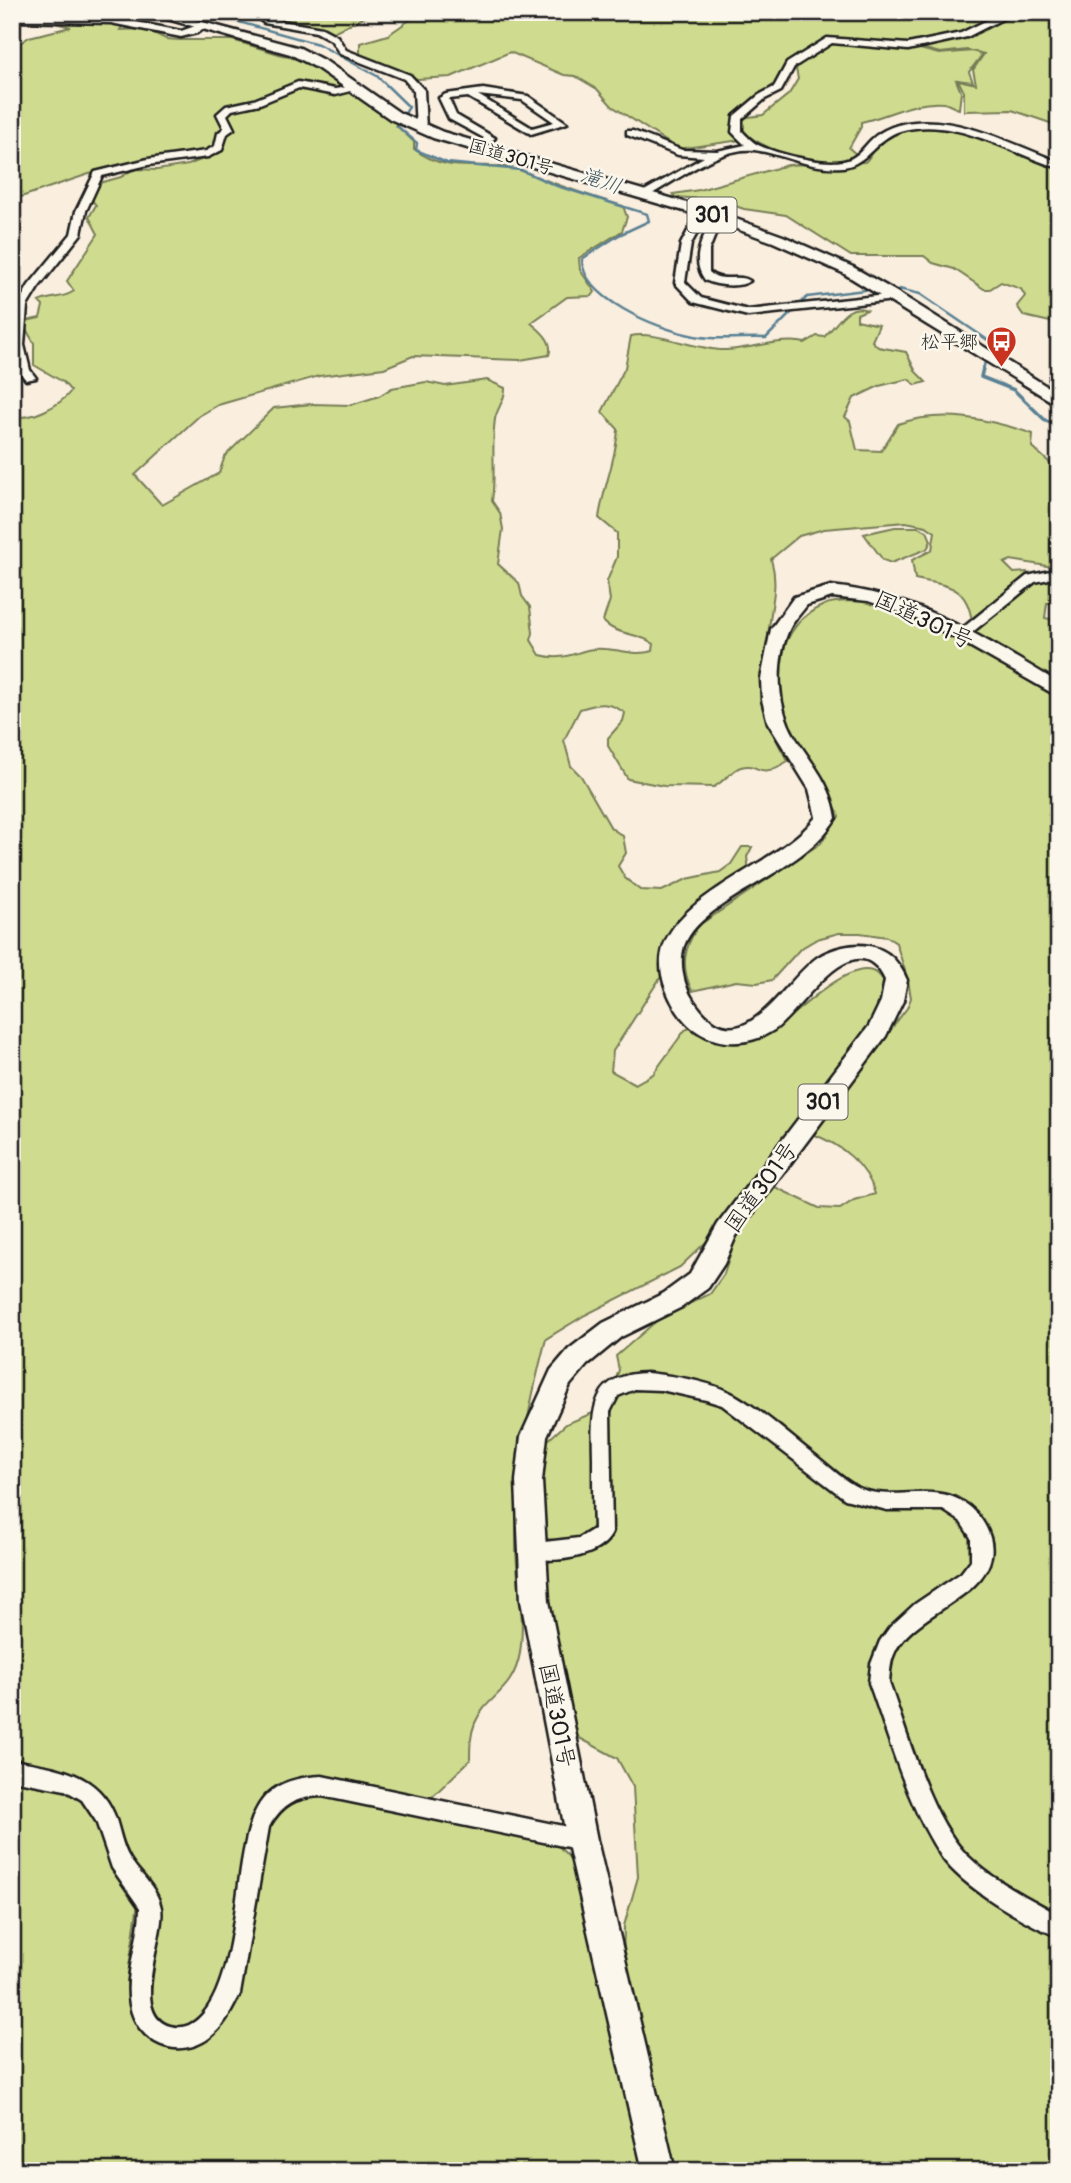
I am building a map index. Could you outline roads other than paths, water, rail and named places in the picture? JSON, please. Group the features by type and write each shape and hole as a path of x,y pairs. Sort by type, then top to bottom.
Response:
{"highway":[{"name":"国道301号","path":"149,12 201,27 259,28 408,123 478,148 644,194 701,216 801,248 895,297 1059,401"},
{"name":"国道301号","path":"659,2171 582,1840 536,1601 528,1481 534,1436 560,1378 578,1357 612,1330 673,1300 699,1281 715,1257 726,1231 878,1030 892,1001 896,980 884,961 856,952 839,954 814,973 771,1024 746,1034 732,1035 708,1029 695,1018 677,992 672,977 673,944 687,922 801,849 817,833 825,818 821,796 780,732 772,704 777,638 785,615 792,606 815,594 853,591 881,597 960,635 1059,691"}],"street":[{"path":"254,12 259,28 319,30 330,35 343,52 407,77 419,90 408,123"},
{"path":"753,147 737,132 737,118 762,97 778,89 790,65 830,40 855,40 874,46 908,47 964,35 1012,12"},
{"path":"12,18 115,20 178,35 193,33 201,27"},
{"path":"30,378 24,370 19,345 22,306 33,286 76,234 84,204 96,184 98,174 148,162 208,154 219,148 223,133 229,130 222,114 229,108 257,102 298,85 335,92 354,89"},
{"path":"470,93 531,131 562,123 525,98 483,92 470,93 444,98 452,117 490,138 478,148"},
{"path":"630,133 681,153 721,154 753,147 821,163 846,164 863,158 871,143 885,133 904,126 924,124 968,132 1059,165"},
{"path":"644,194 721,154"},
{"path":"745,281 716,281 709,277 702,265 705,243 712,229 701,216 686,244 680,283 696,300 748,313 895,297"},
{"path":"960,635 1031,579 1059,573"},
{"path":"534,1550 579,1548 594,1542 603,1533 601,1412 607,1396 631,1381 709,1392 727,1400 851,1493 871,1500 897,1503 944,1502 963,1512 974,1524 981,1541 982,1556 977,1568 968,1580 895,1631 884,1648 879,1664 879,1683 941,1838 952,1854 990,1886 1059,1927"},
{"path":"12,1770 74,1782 87,1789 99,1803 124,1869 140,1887 151,1907 139,1990 145,2018 159,2033 176,2039 192,2036 208,2025 227,1997 259,1824 269,1806 282,1794 300,1786 322,1786 582,1840"}],"waterway":[{"name":"滝川","path":"203,12 318,44 377,76 409,107 397,126 417,143 416,150 447,163 521,170 557,186 647,214 649,221 619,235 582,259 585,273 607,298 659,326 699,337 766,338 807,297 865,290"},
{"name":"滝川","path":"899,289 920,294 992,343 992,349"},
{"name":"滝川","path":"983,370 985,362"},
{"name":"滝川","path":"983,368 981,377 1014,390 1046,421 1059,426"}],"place":[{"name":"松平郷","path":"1001,369"}]}
